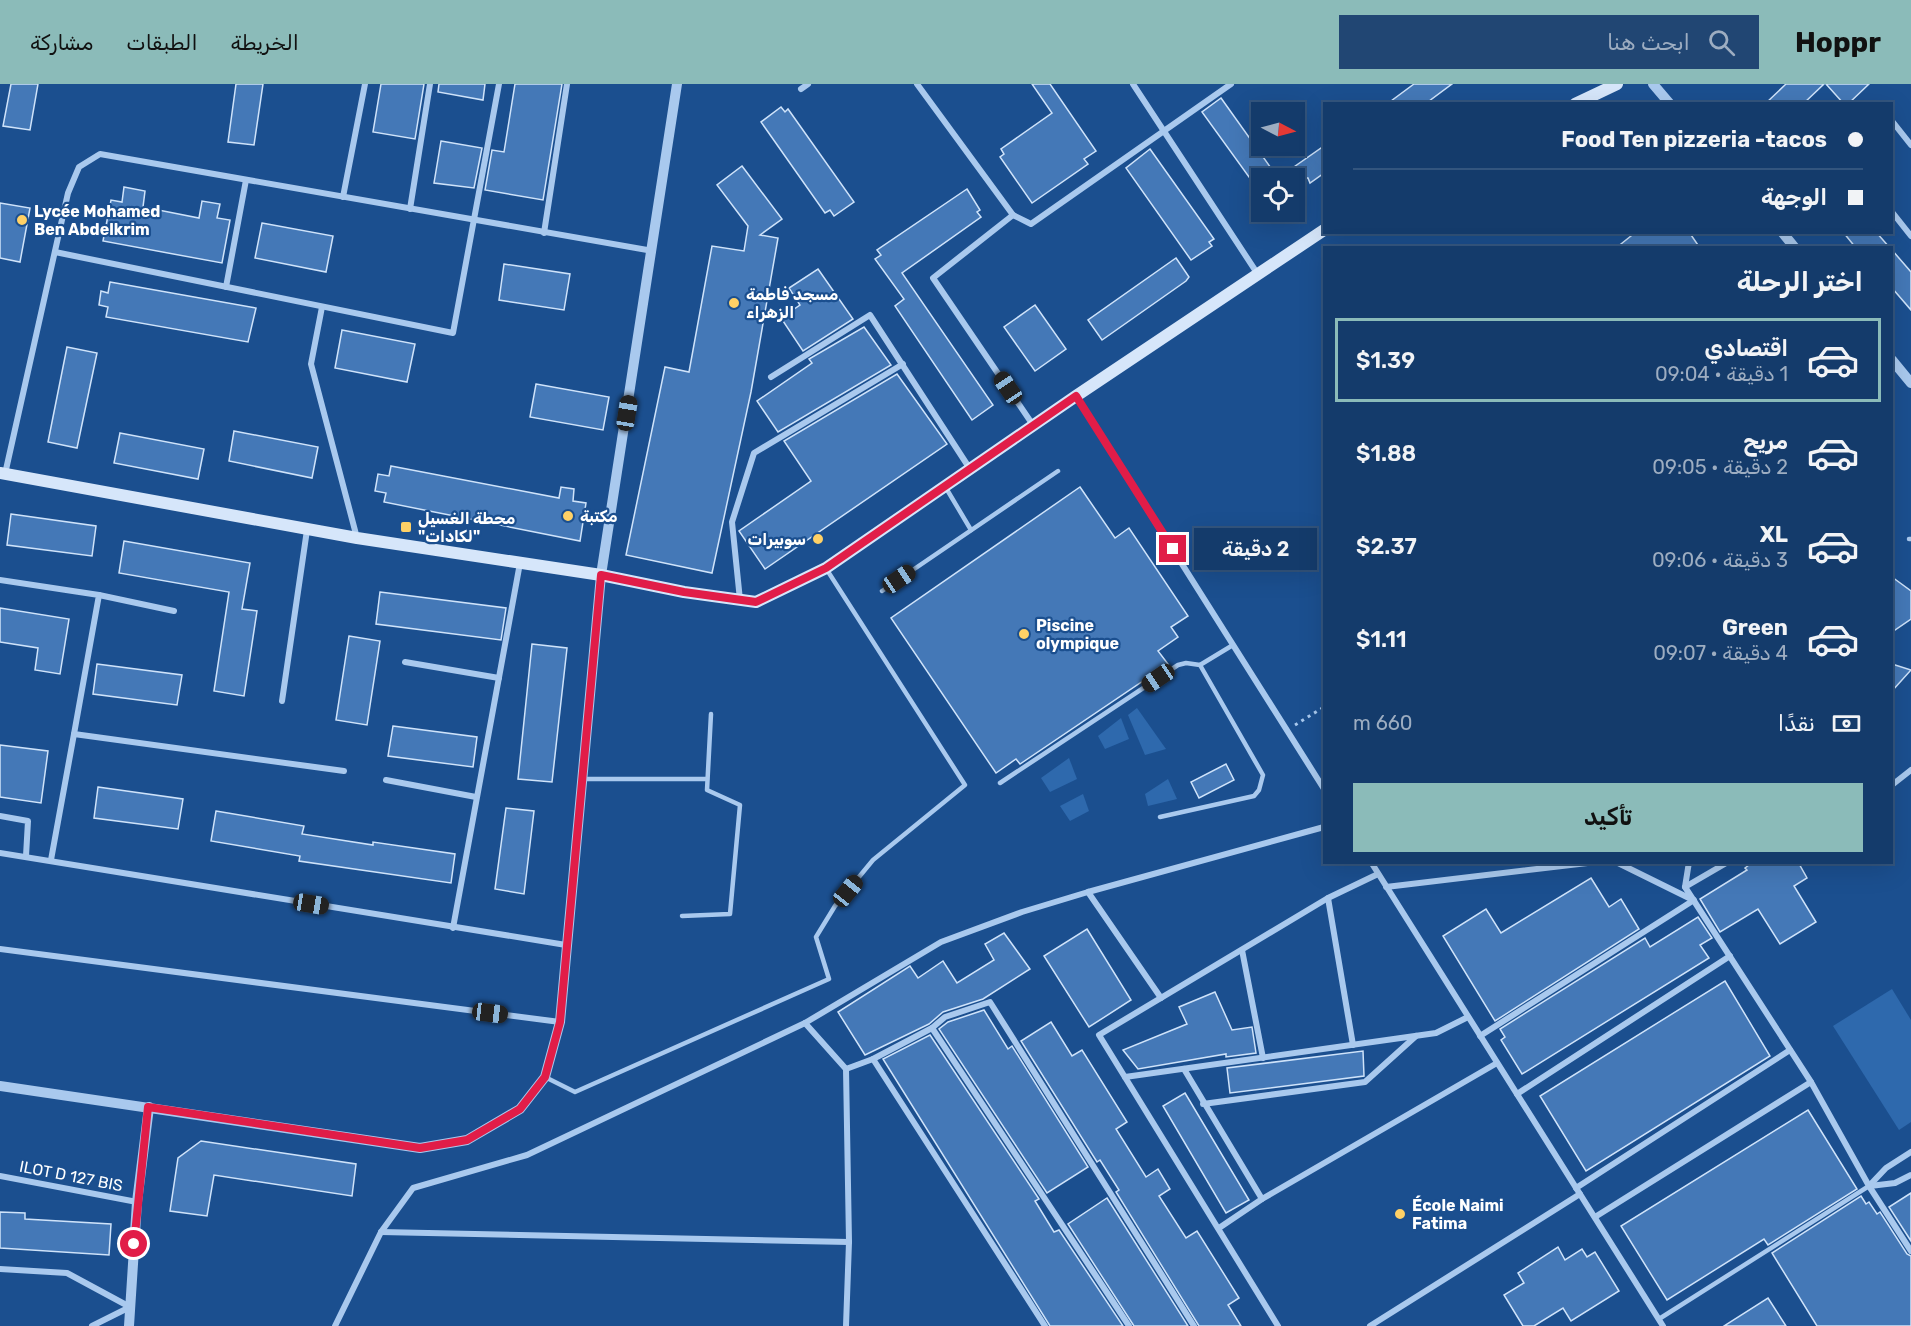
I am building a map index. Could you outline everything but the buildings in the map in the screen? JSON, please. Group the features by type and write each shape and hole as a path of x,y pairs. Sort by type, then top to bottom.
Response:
{"main road":[{"path":"1579,102 1617,84"},
{"path":"3,473 357,538 601,575 741,602 756,602 826,568 1033,425 1323,231"}],"street":[{"path":"343,197 365,84"},
{"path":"410,209 430,84"},
{"path":"55,252 453,333 476,220 499,84"},
{"path":"544,233 567,84"},
{"path":"0,1086 420,1148 467,1140 520,1109 545,1077 560,1022 601,575 653,252 677,84"},
{"path":"801,89 808,84"},
{"path":"917,84 1013,215 1031,224 1232,84"},
{"path":"1133,84 1257,273"},
{"path":"1653,84 1668,102"},
{"path":"1893,122 1911,145"},
{"path":"3,473 68,194 79,167 100,154 653,252"},
{"path":"226,287 246,180"},
{"path":"1893,213 1911,236"},
{"path":"1013,215 933,279 1033,425"},
{"path":"1784,234 1793,246"},
{"path":"322,307 311,364 357,538"},
{"path":"771,377 870,315 970,468"},
{"path":"1893,361 1911,383"},
{"path":"741,602 732,522 754,453 903,364"},
{"path":"1076,396 1323,787"},
{"path":"282,701 307,529"},
{"path":"453,928 520,563"},
{"path":"0,580 99,596 174,612"},
{"path":"51,860 99,596"},
{"path":"405,662 499,678"},
{"path":"75,734 344,771"},
{"path":"1893,784 1911,770"},
{"path":"386,780 476,797"},
{"path":"0,816 28,821 26,856"},
{"path":"334,1326 381,1232 413,1188 528,1155 805,1023 941,942 1022,912 1088,892 1323,827"},
{"path":"0,853 566,945"},
{"path":"1372,864 1663,1326"},
{"path":"1386,887 1579,864"},
{"path":"1620,864 1694,900"},
{"path":"1689,864 1685,887 1811,1082 1869,1186 1911,1251"},
{"path":"1685,887 1725,864"},
{"path":"1278,1326 1099,1035 1329,898 1378,874"},
{"path":"1088,892 1161,998"},
{"path":"1329,898 1353,1045"},
{"path":"1480,1036 1694,900"},
{"path":"0,949 560,1022"},
{"path":"1242,950 1263,1058"},
{"path":"1517,1094 1730,956"},
{"path":"846,1069 873,1059 932,1029 945,1017 990,1002 1194,1326"},
{"path":"1125,1077 1436,1033 1468,1017"},
{"path":"805,1023 846,1069 849,1242 846,1326"},
{"path":"932,1029 1129,1326"},
{"path":"1203,1104 1365,1082 1416,1035"},
{"path":"1370,1326 1790,1050"},
{"path":"873,1059 1045,1326"},
{"path":"1219,1228 1262,1199 1497,1063"},
{"path":"1184,1069 1262,1199"},
{"path":"1595,1217 1811,1082"},
{"path":"129,1326 137,1202 148,1107"},
{"path":"1869,1186 1886,1168 1911,1152"},
{"path":"1869,1186 1895,1183 1911,1175"},
{"name":"ILOT D 127 BIS","path":"0,1176 137,1202"},
{"path":"381,1232 849,1242"},
{"path":"0,1269 68,1273 130,1307"},
{"path":"92,1326 130,1307"}],"lane":[{"path":"882,591 1058,471"},
{"path":"944,486 971,530"},
{"path":"545,1077 575,1092 829,980 816,937 836,906 873,860 965,785 826,568"},
{"path":"1000,783 1178,665 1186,663 1200,665 1233,645"},
{"path":"1160,817 1254,796 1263,782 1263,775 1200,665"},
{"path":"682,916 730,914 740,805 707,790 711,714"},
{"path":"581,779 707,779"},
{"path":"1659,1319 1869,1186"}],"path":[{"path":"1287,730 1323,708"}],"shaded area":[{"path":"1137,708 1166,749 1145,755 1128,715"},
{"path":"1121,718 1129,739 1105,749 1098,736"},
{"path":"1069,758 1077,779 1050,792 1041,778"},
{"path":"1168,779 1177,799 1148,806 1145,794"},
{"path":"1083,794 1089,811 1070,821 1060,806"},
{"path":"1892,989 1911,1020 1911,1122 1899,1130 1833,1026"}],"place":[{"name":"Lycée Mohamed Ben Abdelkrim","path":"22,220"},
{"name":"مسجد فاطمة الزهراء","path":"734,303"},
{"name":"مكتبة","path":"568,516"},
{"name":"محطة الغسيل \"لكادات\"","path":"406,527"},
{"name":"سوبيرات","path":"818,539"},
{"name":"Piscine olympique","path":"1024,634"},
{"name":"École Naimi Fatima","path":"1400,1214"}],"route":[{"path":"134,1244 148,1107 420,1148 467,1140 520,1109 545,1077 560,1022 576,826 601,575 741,602 756,602 826,568 1076,396 1173,549"}]}
